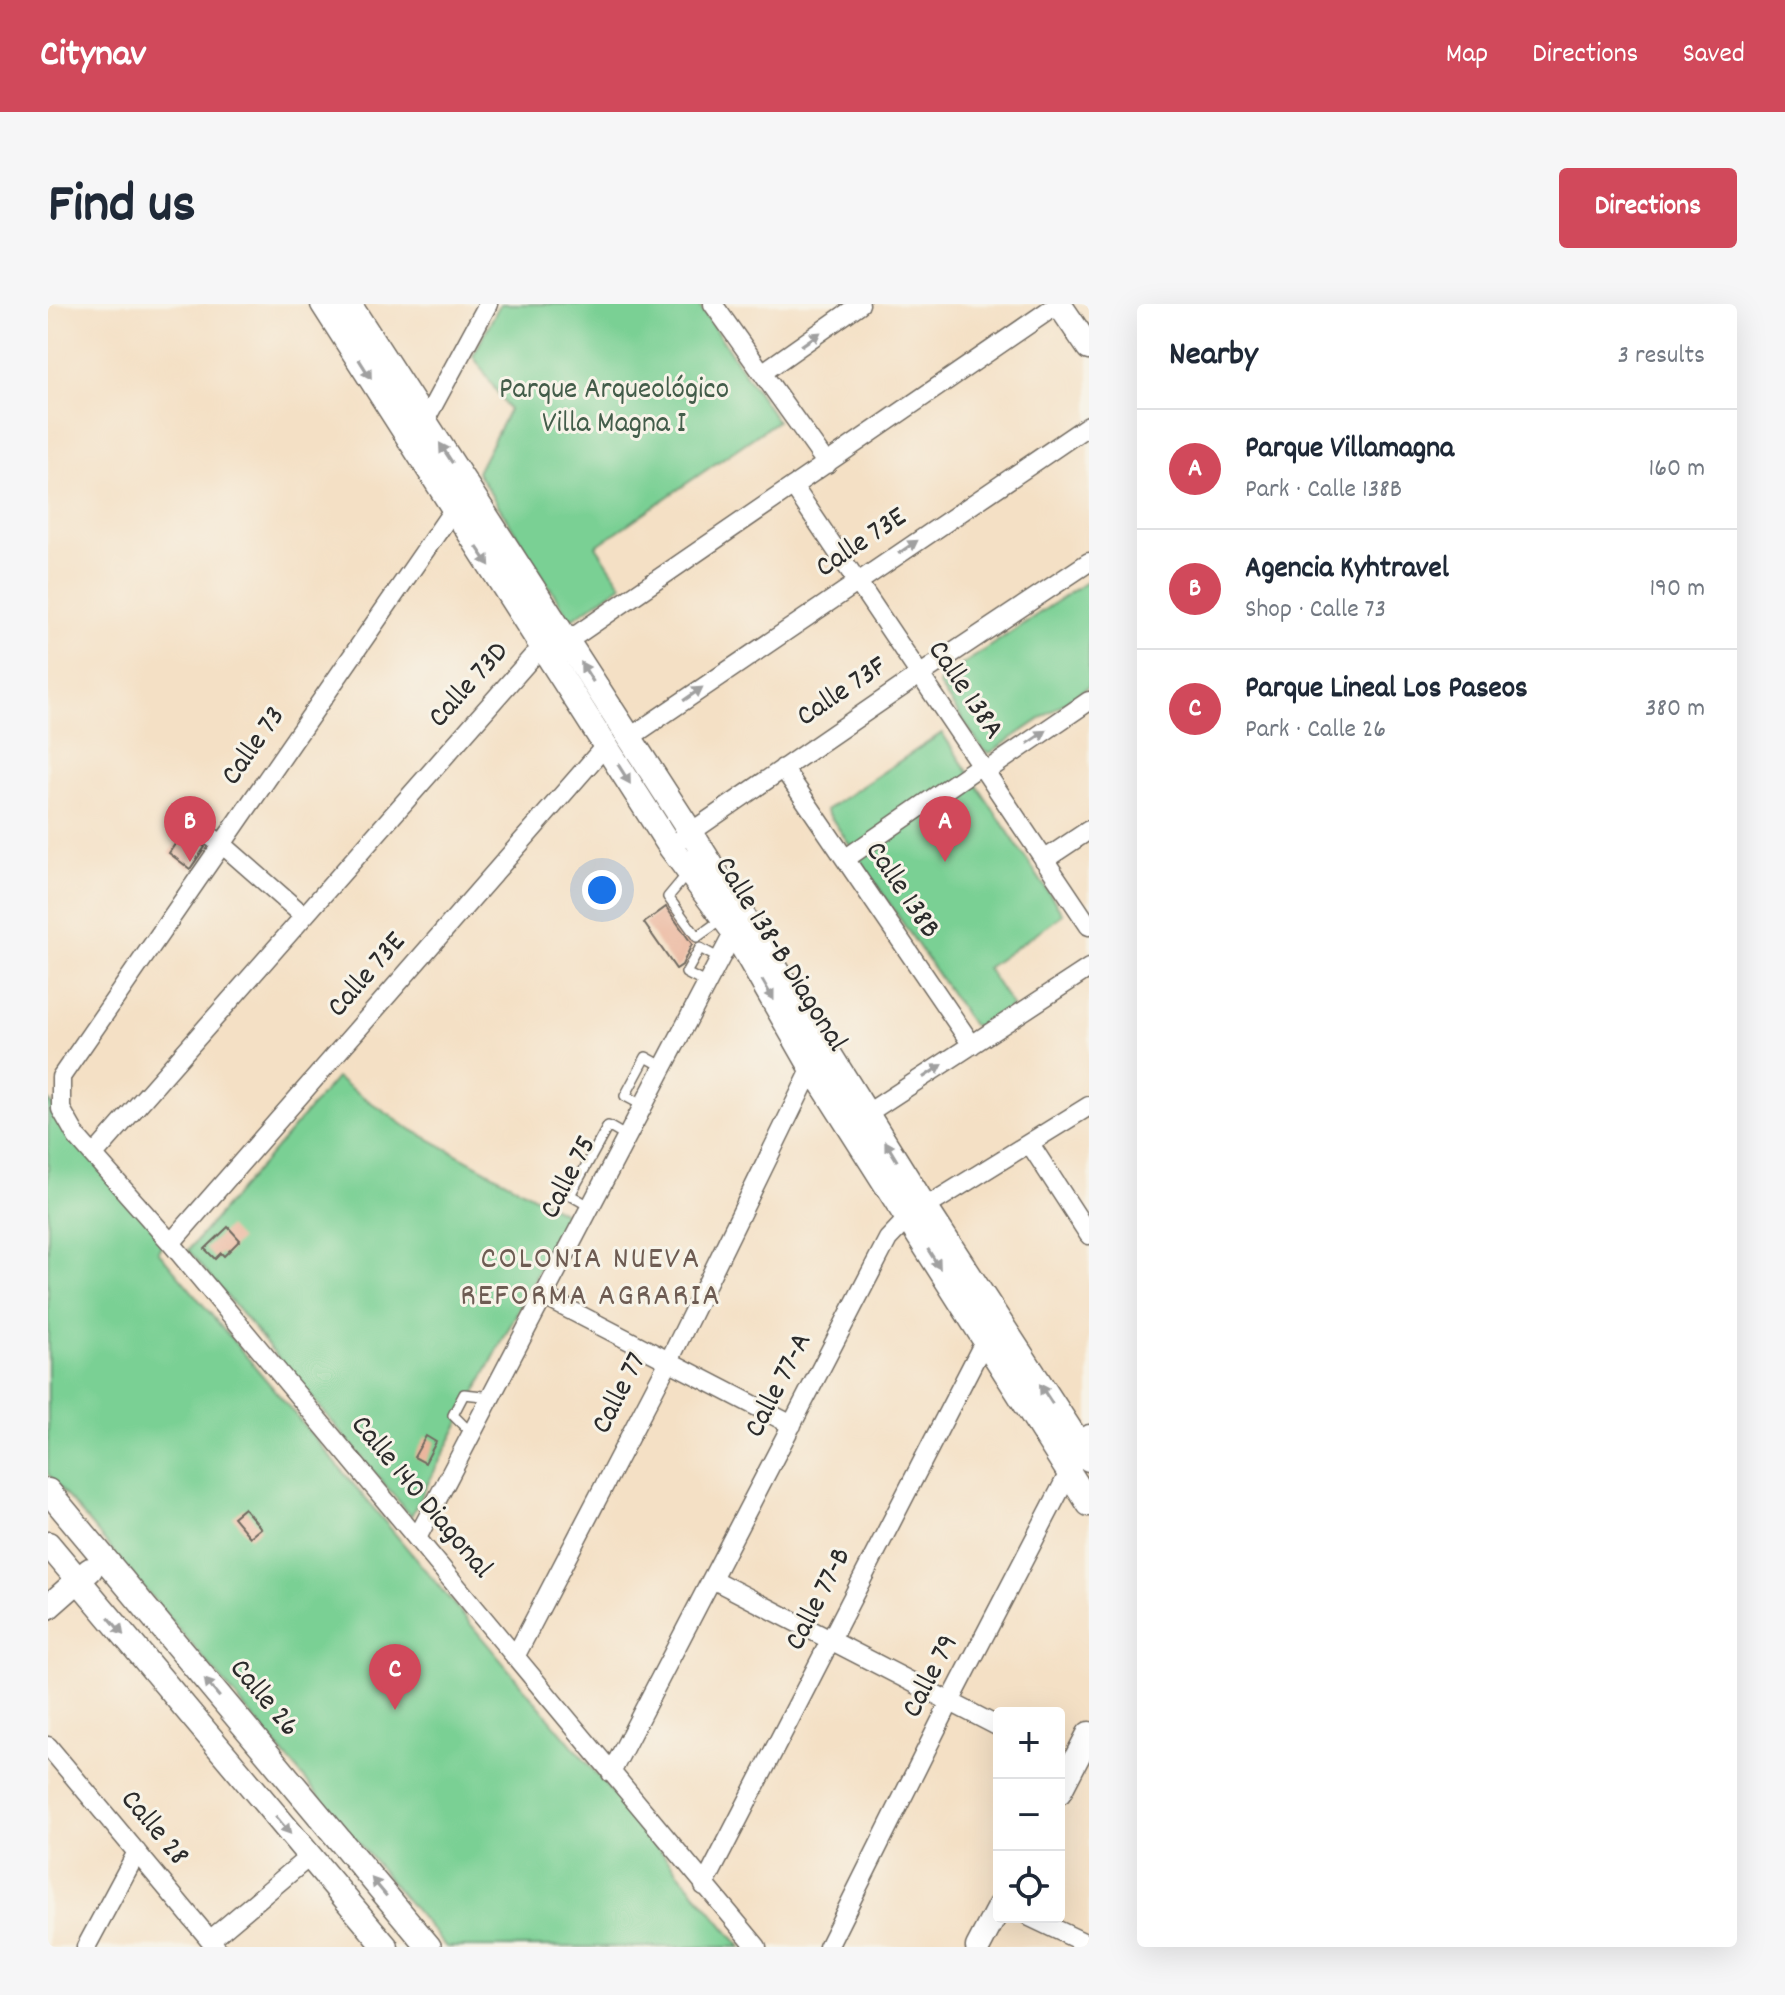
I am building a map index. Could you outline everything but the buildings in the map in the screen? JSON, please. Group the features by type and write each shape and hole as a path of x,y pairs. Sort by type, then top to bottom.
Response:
{"street":[{"name":"Calle 138-B Diagonal","path":"323,304 453,511 556,645"},
{"name":"Calle 138-B Diagonal","path":"349,304 468,488 556,645 618,742 671,848 729,925 812,1068 858,1119"},
{"path":"410,443 488,304"},
{"path":"713,304 827,464"},
{"path":"762,373 860,304"},
{"path":"1059,304 1089,348"},
{"name":"Calle 73D","path":"94,1155 533,656 556,645 827,464 1059,304"},
{"name":"Calle 73E","path":"171,1243 618,742 1089,425"},
{"name":"Calle 138A","path":"793,486 1089,926"},
{"name":"Calle 73","path":"61,1077 468,488"},
{"name":"Calle 73F","path":"671,848 690,831 1089,562"},
{"path":"845,859 1089,701"},
{"name":"Calle 138-B Diagonal","path":"618,742 690,831 858,1119 917,1212 1082,1453 1089,1504"},
{"name":"Calle 138B","path":"783,768 972,1045"},
{"path":"191,824 222,844 304,916"},
{"path":"1044,860 1089,830"},
{"name":"Calle 75","path":"417,1538 720,959 729,925"},
{"path":"858,1119 1089,968"},
{"name":"Calle 77","path":"515,1657 669,1361 812,1068"},
{"name":"Calle 140 Diagonal","path":"61,1077 61,1109 77,1137 171,1243 757,1947"},
{"name":"Calle 77-A","path":"611,1773 888,1239 917,1212 1089,1106"},
{"path":"1030,1144 1089,1235"},
{"name":"Calle 138-B Diagonal","path":"917,1212 985,1340 1082,1453"},
{"path":"545,1297 792,1425"},
{"name":"Calle 77-B","path":"704,1886 985,1340"},
{"name":"Calle 79","path":"828,1947 950,1702 1082,1453"},
{"name":"Calle 26","path":"48,1491 429,1947"},
{"path":"48,1544 386,1947"},
{"path":"48,1607 104,1558"},
{"path":"712,1579 993,1724"},
{"path":"1066,1761 1089,1734"},
{"path":"48,1774 52,1752"},
{"name":"Calle 28","path":"52,1752 214,1945"},
{"path":"86,1947 137,1852"},
{"path":"214,1945 310,1856"},
{"path":"978,1947 993,1918"},
{"path":"1043,1923 1089,1945"}],"lane":[{"path":"472,1434 453,1415 464,1394 492,1397"}],"green space":[{"name":"Parque Arqueológico Villa Magna I","path":"500,304 698,304 777,421 596,546 622,585 574,618 568,616 477,472 509,410 473,356"},
{"path":"1089,580 1089,686 990,753 984,751 939,685 941,679"},
{"path":"942,733 1063,914 987,968 1012,1006 980,1028 972,1025 826,810"},
{"path":"336,1078 405,1126 568,1215 411,1516 188,1250"},
{"path":"48,1100 165,1239 158,1251 741,1947 446,1947 48,1474"}],"place":[{"name":"Agencia Kyhtravel","path":"190,862"},
{"name":"Parque Villamagna","path":"945,862"},
{"name":"Parque Lineal Los Paseos","path":"395,1710"}],"district":[{"name":"COLONIA NUEVA REFORMA AGRARIA","path":"591,1280"}]}
